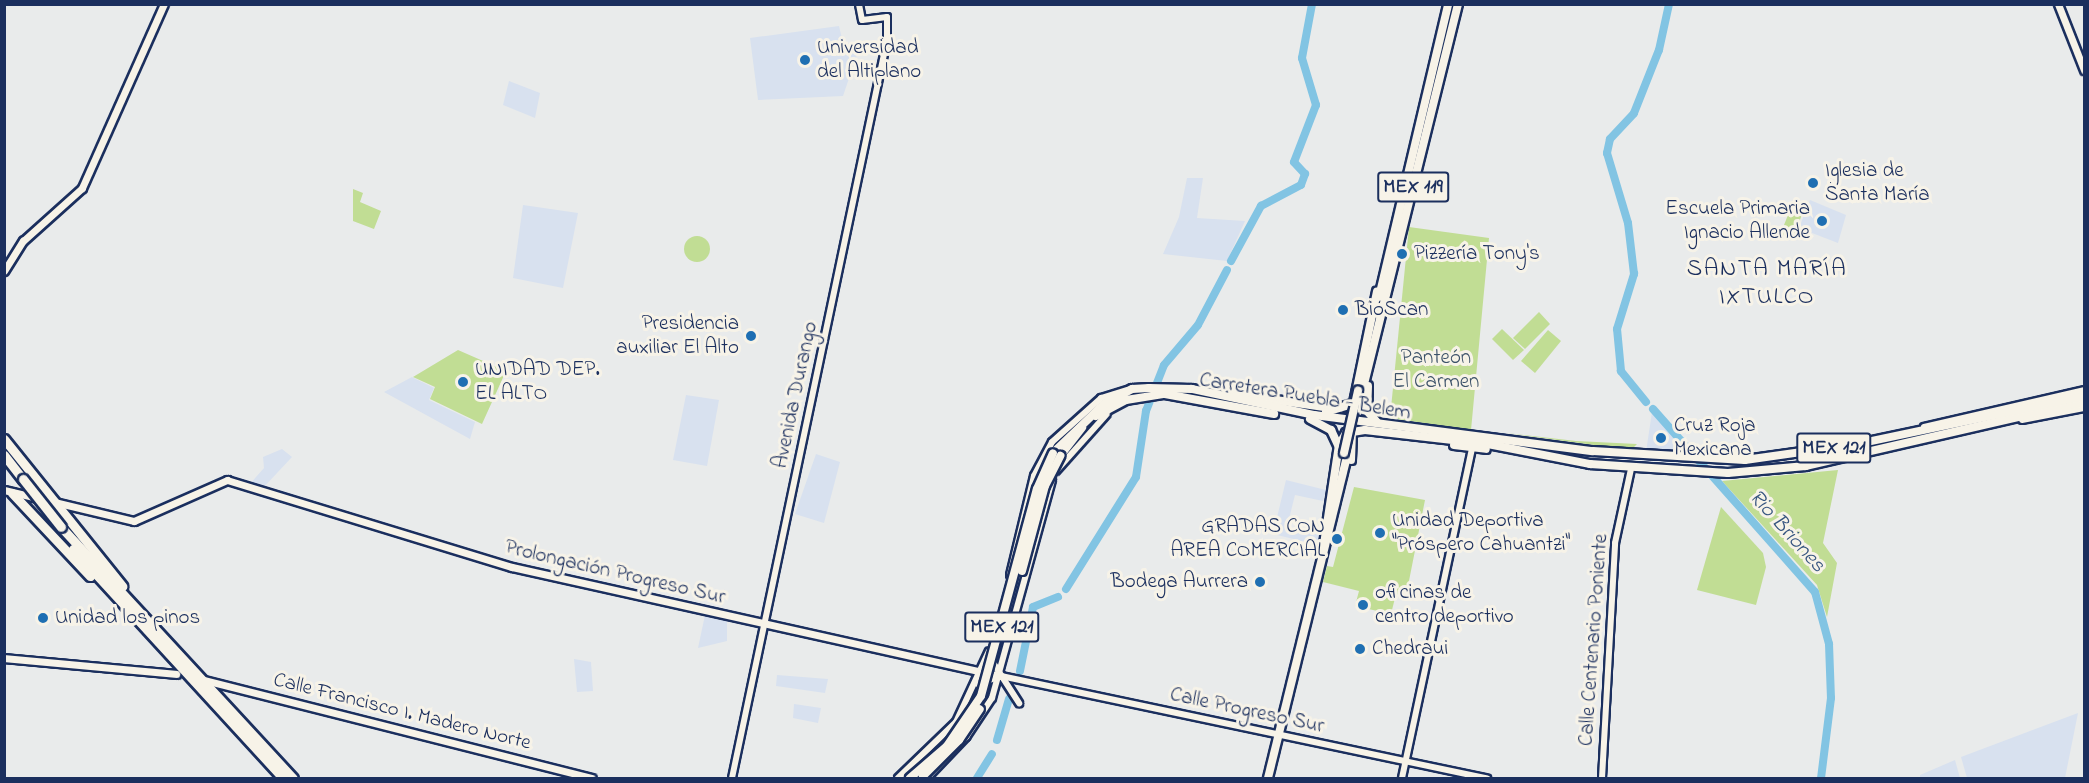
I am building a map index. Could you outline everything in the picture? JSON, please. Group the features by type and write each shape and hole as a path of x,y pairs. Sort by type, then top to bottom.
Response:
{"highway":[{"path":"4,439 60,506 147,623"},
{"path":"4,455 20,480 114,598"},
{"path":"4,465 20,480"},
{"path":"8,492 114,598 283,778"},
{"path":"57,526 293,778"}],"main road":[{"path":"4,271 23,241 82,188 164,4"},
{"name":"MEX 119","path":"1387,276 1436,97 1458,4"},
{"path":"2058,4 2085,70"},
{"name":"MEX 119","path":"1387,276 1425,95 1448,5"},
{"path":"1425,95 1436,97"},
{"path":"1268,778 1276,734 1332,526 1387,276"},
{"name":"Carretera Puebla - Belem","path":"1165,391 1206,401 1310,419 1351,436"},
{"path":"1202,391 1325,408 1341,405 1360,392"},
{"name":"Carretera Puebla - Belem","path":"910,778 947,746 981,696 1037,489 1057,454 1087,423 1136,393 1202,391 1351,436 1378,423 1593,451 1691,459 1803,452 2085,402"},
{"path":"1308,620 1351,436 1350,406 1360,392"},
{"path":"1206,401 1244,402 1328,412 1350,406 1360,392"},
{"path":"1360,392 1367,411 1378,423"},
{"name":"Carretera Puebla - Belem","path":"1473,444 1590,464 1631,468 1714,472 1806,466 2085,396"},
{"path":"1310,419 1331,430 1351,436 1473,444 1526,442"},
{"path":"1564,459 1570,454 1567,447"},
{"path":"1590,464 1586,456 1593,451"},
{"name":"Carretera Puebla - Belem","path":"920,778 959,740 986,698 1045,486 1057,454"},
{"name":"Prolongación Progreso Sur","path":"60,506 134,521 227,480 512,567 1001,676"},
{"path":"8,492 60,506"},
{"path":"4,658 176,674"},
{"name":"Calle Francisco I. Madero Norte","path":"204,680 592,778"}],"street":[{"name":"Avenida Durango","path":"732,778 886,40 886,17 862,20 859,4"},
{"name":"Carretera Puebla - Belem","path":"1916,431 2085,390"},
{"name":"Carretera Puebla - Belem","path":"898,778 937,746 956,722 978,684 994,632 1034,476 1052,442 1101,398 1136,393"},
{"path":"927,778 951,756 966,737 1001,676 1050,485 1087,430 1136,393"},
{"name":"Carretera Puebla - Belem","path":"1921,439 2085,408"},
{"path":"1402,778 1473,444"},
{"name":"Calle Centenario Poniente","path":"1602,778 1615,543 1631,468"},
{"path":"994,632 1010,636"},
{"path":"988,654 1018,703"},
{"path":"995,689 982,671 1003,662"},
{"path":"978,684 1001,676"},
{"name":"Calle Progreso Sur","path":"1001,676 1487,778"},
{"path":"956,722 966,737"},
{"path":"937,746 949,747 951,756"}],"shaded area":[{"name":"Universidad del Altiplano","path":"839,26 843,43 861,43 843,96 758,100 750,38"},
{"path":"509,81 540,93 535,118 503,105"},
{"path":"1187,178 1203,178 1197,218 1245,221 1227,261 1163,254 1179,217"},
{"name":"Escuela Primaria Ignacio Allende","path":"1810,200 1846,215 1838,243 1799,228"},
{"path":"523,205 578,213 563,288 513,278"},
{"path":"412,377 434,388 429,400 475,422 470,439 384,392"},
{"path":"686,395 719,400 707,466 673,460"},
{"name":"Cruz Roja Mexicana","path":"1652,412 1668,429 1690,454 1646,452"},
{"path":"282,449 292,457 263,488 249,485 264,468 263,457"},
{"path":"816,454 840,462 824,523 795,514"},
{"path":"1286,480 1326,490 1323,501 1295,495 1287,527 1320,535 1318,545 1273,534"},
{"path":"705,615 727,618 727,641 698,648"},
{"path":"574,659 591,662 593,691 577,692"},
{"path":"777,675 828,679 825,693 776,686"},
{"path":"794,704 821,708 818,723 793,718"},
{"path":"2078,713 2065,778 1967,778 1961,757"},
{"path":"1955,760 1960,778 1920,778 1920,775"}],"green space":[{"path":"353,189 363,193 360,202 381,211 374,229 353,221"},
{"path":"1790,210 1802,214 1793,240 1780,235"},
{"name":"Panteón El Carmen","path":"1409,227 1489,238 1471,430 1390,418"},
{"path":"697,236 706,240 710,249 706,258 697,262 688,258 684,249 688,240"},
{"path":"1539,312 1550,324 1525,349 1513,338"},
{"path":"1502,329 1524,350 1513,360 1492,339"},
{"path":"1548,330 1561,341 1535,373 1521,361"},
{"name":"UNIDAD DEP. EL ALTO","path":"458,350 506,371 482,424 430,399 435,387 413,377"},
{"path":"1506,433 1576,441 1637,444 1631,450"},
{"path":"1838,470 1823,543 1837,563 1827,617 1817,585 1722,481"},
{"name":"Unidad Deportiva \"Próspero Cahuantzi\"","path":"1354,487 1425,500 1406,596 1396,594 1391,614 1355,606 1359,591 1323,582 1327,566 1333,567"},
{"path":"1721,507 1763,553 1766,567 1756,605 1697,590"}],"waterway":[{"path":"1231,261 1261,206 1301,185 1305,174 1294,162 1316,105 1302,58 1312,4"},
{"name":"Rio Briones","path":"1646,402 1621,371 1617,329 1634,274 1628,223 1607,153 1610,139 1634,113 1659,50 1669,4"},
{"path":"1066,589 1136,477 1146,411 1164,365 1198,325 1227,270"},
{"name":"Rio Briones","path":"1653,409 1815,592 1829,644 1831,698 1821,778"},
{"path":"1020,671 1033,607 1058,597"},
{"path":"997,740 1009,699"},
{"path":"977,778 992,754"}],"place":[{"name":"Universidad del Altiplano","path":"805,60"},
{"name":"Iglesia de Santa María","path":"1813,183"},
{"name":"Escuela Primaria Ignacio Allende","path":"1822,221"},
{"name":"Pizzería Tony's","path":"1402,254"},
{"name":"BioScan","path":"1343,310"},
{"name":"Presidencia auxiliar El Alto","path":"751,336"},
{"name":"UNIDAD DEP. EL ALTO","path":"463,382"},
{"name":"Cruz Roja Mexicana","path":"1661,438"},
{"name":"Unidad Deportiva \"Próspero Cahuantzi\"","path":"1380,533"},
{"name":"GRADAS CON AREA COMERCIAL","path":"1337,539"},
{"name":"Bodega Aurrera","path":"1260,582"},
{"name":"oficinas de centro deportivo","path":"1363,605"},
{"name":"Unidad los pinos","path":"43,618"},
{"name":"Chedraui","path":"1360,649"}],"district":[{"name":"SANTA MARÍA IXTULCO","path":"1767,284"}]}
